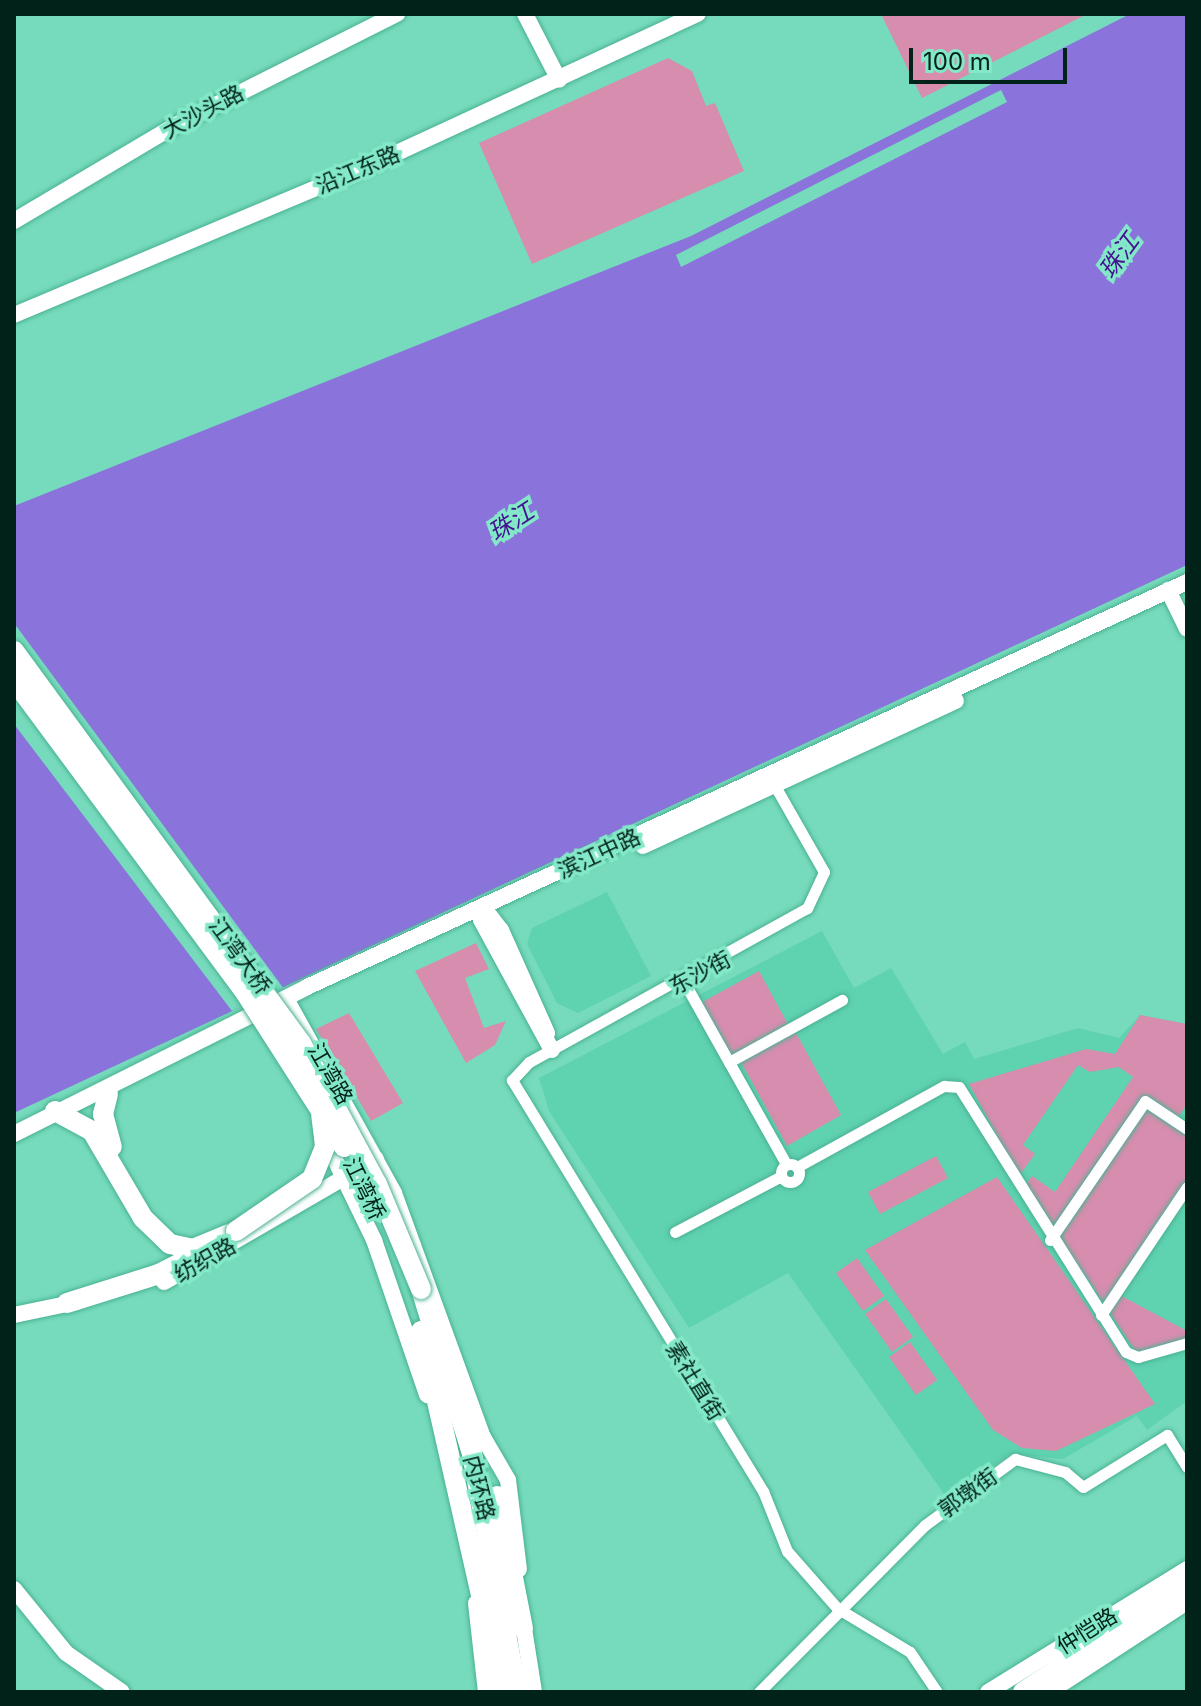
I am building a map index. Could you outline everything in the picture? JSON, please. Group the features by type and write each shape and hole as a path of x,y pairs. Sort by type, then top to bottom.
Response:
{"highway":[{"name":"江湾大桥","path":"14,651 301,1043 364,1157 415,1291"},
{"name":"江湾大桥","path":"14,680 309,1090"},
{"name":"江湾桥","path":"309,1090 361,1178 415,1291"},
{"path":"67,1303 178,1266 236,1231 316,1173 325,1134 309,1090"},
{"path":"108,1094 104,1124 123,1178"},
{"path":"61,1114 92,1131 148,1224 177,1247 202,1247 236,1231"},
{"name":"内环路","path":"415,1291 472,1454 517,1692"},
{"name":"内环路","path":"415,1291 475,1557"},
{"path":"472,1454 516,1527"},
{"path":"497,1496 523,1628"},
{"path":"475,1557 503,1692"},
{"path":"1023,1692 1187,1586"},
{"path":"1014,1692 1060,1668"}],"main road":[{"name":"大沙头路","path":"14,221 174,126 397,14"},
{"path":"525,14 559,80"},
{"name":"沿江东路","path":"14,315 559,80 698,14"},
{"name":"滨江中路","path":"14,1146 61,1114 268,1006 775,786 1176,595 1187,582"},
{"path":"1176,595 1187,629"},
{"name":"滨江中路","path":"14,1134 108,1094 485,914 1176,595"},
{"path":"485,914 552,1050"},
{"path":"256,1021 268,1006 290,1006"},
{"name":"江湾路","path":"290,1006 377,1158 434,1288 483,1437 508,1480 516,1527 523,1628 534,1692"},
{"name":"江湾路","path":"256,1021 345,1177 387,1275 466,1515"},
{"name":"纺织路","path":"14,1315 169,1280 377,1158"},
{"path":"475,1557 486,1692"},
{"name":"仲恺路","path":"988,1692 1187,1569"},
{"path":"14,1589 66,1653 122,1692"},
{"name":"仲恺路","path":"1049,1692 1187,1602"}],"street":[{"name":"东沙街","path":"552,1050 792,923 817,895 824,872 775,786"},
{"path":"675,1232 781,1176 795,1180 792,1165 684,982"},
{"path":"729,1062 842,1000"},
{"name":"素社直街","path":"552,1050 518,1069 515,1092 763,1491 787,1551 837,1608 910,1652 937,1692"},
{"path":"792,1165 944,1086 959,1087 1050,1240 1131,1356 1187,1343"},
{"path":"1050,1240 1145,1101 1187,1129"},
{"path":"1101,1315 1187,1187"},
{"name":"郭墩街","path":"837,1608 925,1525 1015,1459 1065,1472 1083,1487 1167,1435 1187,1467"},
{"path":"759,1692 837,1608"}],"shaded area":[{"path":"881,14 1087,14 922,98"},
{"path":"668,58 692,71 706,106 715,103 744,171 532,264 479,143"},
{"path":"607,892 651,976 578,1013 557,1003 527,944 532,928"},
{"path":"822,931 854,988 891,968 943,1054 965,1042 974,1059 1078,1028 1119,1038 1140,1015 1187,1024 1187,1401 1147,1430 1137,1416 1063,1459 1010,1454 947,1498 788,1273 689,1328 549,1111 539,1078"},
{"path":"476,943 489,969 465,978 484,1028 506,1021 495,1045 466,1063 415,971"},
{"path":"759,971 790,1028 729,1062 697,1005"},
{"path":"349,1013 403,1103 371,1121 316,1029"},
{"path":"1140,1015 1187,1024 1187,1104 1176,1121 1187,1129 1187,1187 1116,1293 1187,1331 1187,1340 1136,1352 1025,1185 1032,1176 1055,1192 1133,1077 1119,1067 1090,1072 1078,1065 1023,1145 1035,1154 1019,1176 969,1084 1086,1049 1115,1054"},
{"path":"795,1031 841,1115 787,1146 741,1062"},
{"path":"936,1156 948,1178 880,1214 868,1192"},
{"path":"997,1177 1155,1404 1056,1451 1022,1448 993,1430 865,1250"},
{"path":"857,1258 884,1296 863,1311 836,1273"},
{"path":"886,1299 913,1337 892,1352 865,1314"},
{"path":"910,1342 937,1380 916,1395 889,1357"}],"water":[{"name":"珠江","path":"1130,14 1187,14 1187,565 14,1113 14,506 691,236"}],"pier":[{"path":"1001,90 1007,102 681,267 676,255"},
{"path":"14,623 284,989 232,1011 14,724"}]}
